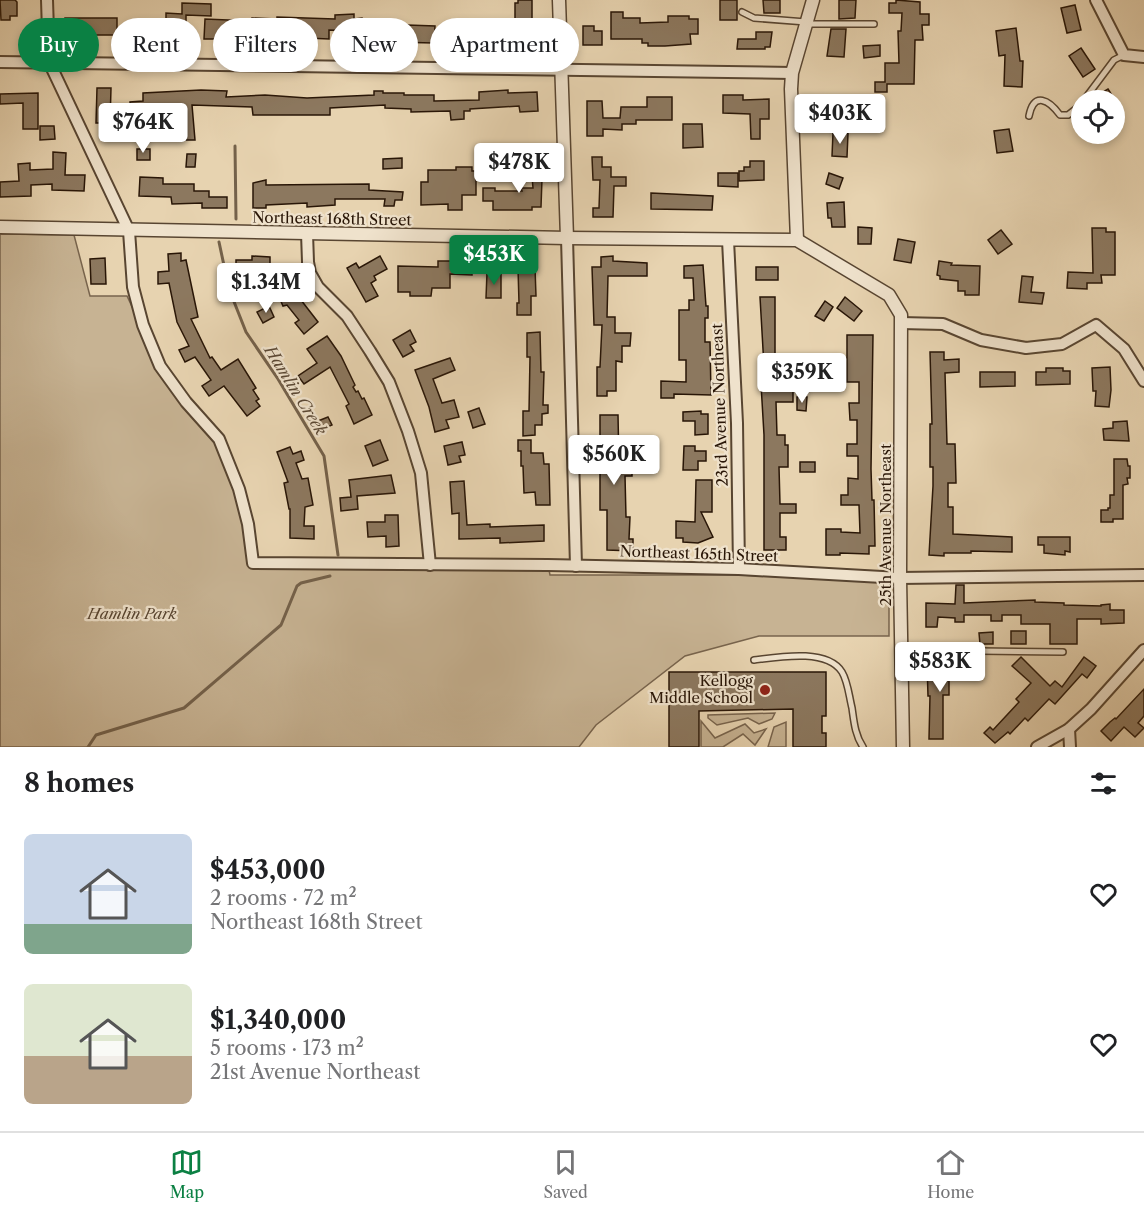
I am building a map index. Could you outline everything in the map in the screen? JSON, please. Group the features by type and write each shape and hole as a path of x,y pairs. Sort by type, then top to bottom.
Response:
{"street":[{"path":"47,0 48,18"},
{"path":"559,0 560,18"},
{"path":"796,240 792,167 792,73 813,0"},
{"path":"1096,0 1124,55 1144,57"},
{"path":"0,62 18,62"},
{"path":"99,64 430,67"},
{"path":"579,69 792,73"},
{"path":"53,72 129,231"},
{"path":"561,72 576,566"},
{"name":"Northeast 168th Street","path":"0,227 129,231 796,240"},
{"name":"Northeast 165th Street","path":"129,231 133,287 143,325 160,366 186,402 219,439 242,500 253,563 739,569 900,578 1144,575"},
{"path":"307,233 310,273 318,287 347,316 370,351 389,382 408,431 421,473 430,565"},
{"name":"23rd Avenue Northeast","path":"728,240 737,423 739,569"},
{"name":"25th Avenue Northeast","path":"796,240 889,295 901,315 900,578 903,747"},
{"path":"901,323 943,324 981,340 1026,348 1062,344 1096,325 1124,349 1144,381"},
{"path":"1037,747 1069,729 1091,709 1144,650"},
{"path":"1069,729 1070,747"}],"lane":[{"path":"742,12 754,18 806,23 874,24"},
{"path":"1092,90 1114,60 1124,55"},
{"path":"1029,116 1031,106 1039,100 1050,104 1060,115 1071,113"},
{"path":"902,650 1063,652"},
{"path":"754,660 798,656 827,658 841,670 847,685 857,739 863,747"}],"green space":[{"name":"Hamlin Park","path":"0,234 74,235 90,296 127,296 160,366 221,443 255,563 548,565 550,575 739,575 889,581 889,636 759,636 685,656 596,725 579,747 0,747"},
{"path":"775,713 772,719 759,724 748,718 717,725 708,718 708,715"},
{"path":"701,721 715,738 745,724 754,733 766,729 755,745 743,734 723,747 701,747"},
{"path":"786,722 786,747 768,747 774,727"}],"building":[{"path":"0,0 15,0 17,16 10,16 10,20 1,20"},
{"path":"518,0 532,0 532,18 515,18 515,3 518,3"},
{"path":"720,0 737,0 737,20 720,20"},
{"path":"763,0 780,0 780,13 764,13"},
{"path":"839,0 856,0 855,18 839,19"},
{"path":"896,0 920,2 920,14 929,14 929,25 922,25 923,40 915,40 914,84 887,84 887,92 875,92 875,82 885,82 885,63 899,63 898,31 901,31 902,13 889,13 889,3 896,3"},
{"path":"182,3 211,4 211,16 186,15 186,18 166,18 166,13 182,14"},
{"path":"1075,5 1081,30 1067,33 1061,8"},
{"path":"611,12 623,12 623,18 640,18 640,23 668,22 668,16 689,16 689,19 698,19 698,34 690,34 691,44 665,46 648,46 648,43 642,43 642,39 611,39"},
{"path":"354,14 354,18 335,18 335,15"},
{"path":"99,18 111,18 111,35 99,35"},
{"path":"318,18 330,19 329,39 318,39"},
{"path":"205,19 213,19 213,39 204,39"},
{"path":"418,25 430,26 430,43 418,43"},
{"path":"583,26 594,26 594,31 602,31 602,45 583,45"},
{"path":"1016,28 1020,61 1023,61 1022,87 1004,86 1005,55 999,56 996,31"},
{"path":"831,29 846,29 844,57 827,56"},
{"path":"756,32 772,32 770,47 737,49 738,39 756,39"},
{"path":"880,45 880,56 864,58 863,46"},
{"path":"1081,48 1095,69 1083,77 1069,56"},
{"path":"97,88 111,88 110,123 96,123"},
{"path":"508,90 508,93 537,92 538,111 520,112 519,106 470,109 470,111 464,111 464,119 451,120 450,111 411,112 411,109 385,108 385,105 330,108 330,115 253,115 252,107 192,105 195,140 181,140 181,117 131,116 130,102 143,101 143,93 227,91 226,97 265,95 307,98 374,95 374,91 383,91 383,93 404,93 404,95 434,95 434,101 479,100 479,92"},
{"path":"38,93 38,129 23,129 23,103 0,104 0,94"},
{"path":"723,95 743,95 743,100 769,99 769,119 760,119 760,139 751,139 750,114 723,113"},
{"path":"647,97 672,97 672,120 636,120 636,124 622,124 622,130 603,129 603,136 587,136 587,101 602,101 603,118 620,118 621,107 647,107"},
{"path":"683,124 702,124 703,147 683,148"},
{"path":"40,126 54,126 55,139 40,140"},
{"path":"1009,129 1013,151 997,153 994,131"},
{"path":"833,133 848,133 847,157 832,156"},
{"path":"137,149 150,149 150,160 137,160"},
{"path":"53,152 66,153 65,175 85,175 84,191 52,190 52,184 31,185 31,196 0,197 0,182 19,181 18,164 30,163 30,170 53,169"},
{"path":"187,154 196,154 195,167 186,167"},
{"path":"592,157 602,157 602,167 611,167 611,177 626,177 626,186 614,186 613,217 593,217 593,208 599,208 600,180 593,180"},
{"path":"402,158 402,168 383,169 383,159"},
{"path":"750,161 764,161 764,180 739,181 739,171 744,171 744,167 750,167"},
{"path":"545,163 546,179 542,179 541,207 532,207 532,210 493,210 493,201 483,201 483,188 495,188 495,191 522,191 521,188 533,188 531,164"},
{"path":"456,167 472,167 472,171 476,171 476,195 462,195 462,210 448,210 448,204 421,205 421,182 428,182 428,170 456,170"},
{"path":"718,173 738,173 738,187 718,186"},
{"path":"829,173 843,178 839,189 826,184"},
{"path":"140,177 163,178 163,184 194,184 194,191 209,191 209,197 227,197 227,208 202,208 202,203 172,204 171,197 139,196"},
{"path":"266,180 266,185 369,184 369,190 403,192 402,200 395,200 394,206 384,206 385,199 335,199 335,205 307,207 307,203 253,208 253,183"},
{"path":"651,193 713,196 712,210 651,209"},
{"path":"844,202 845,227 832,227 831,218 828,218 827,203"},
{"path":"858,227 872,228 871,244 858,244"},
{"path":"1092,228 1106,228 1106,232 1115,232 1115,275 1101,275 1102,283 1087,283 1087,289 1067,288 1068,272 1093,273"},
{"path":"1001,230 1012,244 998,254 988,240"},
{"path":"898,239 915,242 911,263 894,260"},
{"path":"181,253 181,261 186,260 198,317 191,319 210,358 212,357 221,370 238,359 256,388 253,390 259,399 256,401 260,406 247,416 224,386 209,396 202,386 211,380 195,357 185,362 179,350 189,346 177,322 169,283 158,284 158,272 169,271 168,254"},
{"path":"252,256 270,257 270,275 236,276 236,260 252,260"},
{"path":"380,256 387,269 374,276 376,280 371,283 378,296 366,302 347,268 356,263 359,268"},
{"path":"613,256 613,261 647,263 647,276 608,276 607,317 615,317 615,333 631,333 630,346 622,346 622,362 616,361 616,391 607,391 607,396 597,396 597,367 600,367 602,325 594,325 592,267 601,267 601,257"},
{"path":"105,258 106,284 91,284 90,259"},
{"path":"438,261 472,261 472,275 450,274 450,288 432,288 431,296 410,296 410,292 398,292 398,266 438,267"},
{"path":"939,261 952,263 951,265 980,266 979,295 965,295 965,291 958,291 958,281 940,279 937,275"},
{"path":"703,265 706,306 708,306 708,318 705,318 705,342 710,342 711,395 674,394 674,398 661,398 661,381 686,382 686,360 679,360 679,310 689,310 689,300 694,300 693,278 684,278 684,266"},
{"path":"756,267 778,267 778,280 756,280"},
{"path":"518,268 535,268 536,296 531,296 531,315 517,315"},
{"path":"487,273 501,273 501,298 486,298"},
{"path":"1022,276 1033,277 1031,292 1044,293 1042,304 1019,302"},
{"path":"290,278 301,300 318,322 304,334 295,323 299,320 287,305 283,306 276,290 281,287 279,283"},
{"path":"760,297 775,297 775,354 782,354 782,383 793,383 793,402 776,402 777,435 785,435 785,445 788,445 788,467 779,467 780,504 796,504 796,513 780,513 780,537 786,537 786,550 764,550 764,435 761,384 765,384"},
{"path":"845,297 862,311 854,321 837,308"},
{"path":"825,301 833,307 824,321 815,316"},
{"path":"269,306 274,317 263,323 257,312"},
{"path":"410,330 416,342 410,345 414,351 403,357 393,340"},
{"path":"540,332 541,372 544,372 543,405 548,405 548,413 542,414 542,425 535,425 535,435 523,436 523,411 529,411 530,357 527,357 527,333"},
{"path":"847,335 873,335 871,469 875,546 869,546 869,554 826,555 826,529 860,533 859,505 841,505 841,495 848,495 848,478 858,479 858,456 847,456 847,444 857,444 857,420 850,420 849,403 859,403 859,382 847,382"},
{"path":"327,336 341,356 355,385 353,387 362,399 364,398 372,415 354,424 346,406 349,404 330,367 304,384 298,376 317,363 307,349"},
{"path":"930,352 944,352 944,360 959,359 959,372 945,373 947,444 955,444 956,483 948,483 948,507 953,507 953,534 1012,537 1012,552 971,551 971,553 944,553 944,556 929,555 933,486 933,467 930,467 930,424 932,424"},
{"path":"450,358 455,370 433,379 442,403 454,400 459,417 446,420 449,428 435,432 429,407 415,370"},
{"path":"1110,367 1109,407 1095,406 1096,391 1093,391 1092,368"},
{"path":"1046,368 1063,368 1063,371 1070,371 1070,384 1036,385 1036,372 1046,372"},
{"path":"980,372 1015,372 1015,386 980,387"},
{"path":"797,397 807,397 806,411 797,410"},
{"path":"479,408 485,424 473,428 468,412"},
{"path":"701,411 701,414 708,414 708,434 695,435 695,421 683,421 683,412"},
{"path":"600,415 618,415 619,465 632,465 632,476 625,476 626,517 630,517 629,539 633,539 633,551 607,550 607,510 600,510"},
{"path":"328,417 332,425 321,430 318,421"},
{"path":"1127,421 1129,441 1104,440 1103,429 1113,428 1113,422"},
{"path":"380,440 388,460 373,466 365,446"},
{"path":"518,440 531,440 531,453 543,453 544,464 549,464 550,505 536,505 535,492 524,493 523,466 521,466 521,451 518,451"},
{"path":"462,442 465,455 459,456 461,462 448,465 444,446"},
{"path":"684,446 695,446 695,451 706,451 706,461 698,461 698,470 683,470"},
{"path":"290,447 293,454 301,451 304,460 296,463 302,479 308,478 313,505 305,507 304,526 314,526 314,539 290,538 290,509 284,483 288,482 277,452"},
{"path":"1114,459 1127,459 1128,466 1130,466 1128,484 1123,485 1123,519 1101,522 1101,510 1110,508 1110,495 1114,495"},
{"path":"800,462 815,462 815,472 800,472"},
{"path":"391,475 395,493 357,496 358,509 341,511 340,498 351,497 349,480"},
{"path":"696,480 712,480 712,512 701,512 713,537 698,543 683,542 683,538 676,538 676,521 695,522"},
{"path":"464,481 467,525 490,524 490,527 544,525 544,541 500,543 500,538 459,539 459,513 452,514 450,482"},
{"path":"385,515 398,515 399,546 386,547 386,536 368,537 367,522 385,522"},
{"path":"1038,537 1070,537 1070,552 1065,551 1065,555 1044,553 1044,545 1038,545"},
{"path":"956,585 964,585 964,603 1035,600 1035,602 1064,603 1064,605 1101,606 1110,604 1110,610 1124,610 1124,623 1101,624 1101,619 1077,619 1077,644 1050,644 1050,624 1021,624 1021,615 1002,615 1002,621 991,621 991,615 964,615 964,622 955,622 955,618 938,617 937,627 926,627 926,603 955,604"},
{"path":"1011,631 1026,631 1026,644 1011,644"},
{"path":"993,632 993,644 980,644 979,633"},
{"path":"1021,657 1050,686 1055,681 1062,687 1084,657 1096,666 1087,678 1082,674 1055,704 1049,699 1028,721 1025,718 1010,734 1008,732 995,743 984,733 990,727 993,730 1019,702 1016,699 1031,683 1012,666"},
{"path":"927,662 965,666 964,679 949,678 949,695 943,695 943,739 929,739 930,696 928,696"},
{"path":"669,672 826,672 826,716 822,716 822,733 826,733 826,747 793,747 793,709 699,711 699,747 669,747"},
{"path":"1144,689 1144,716 1138,723 1144,728 1135,737 1124,727 1111,741 1101,731 1116,719"}],"waterway":[{"name":"Hamlin Creek","path":"235,146 236,219"},
{"name":"Hamlin Creek","path":"219,242 229,289 246,332 278,379 324,456 338,555"},
{"name":"Hamlin Creek","path":"88,747 96,735 184,708 281,625 297,586 330,576"}],"place":[{"name":"Kellogg Middle School","path":"765,690"}]}
